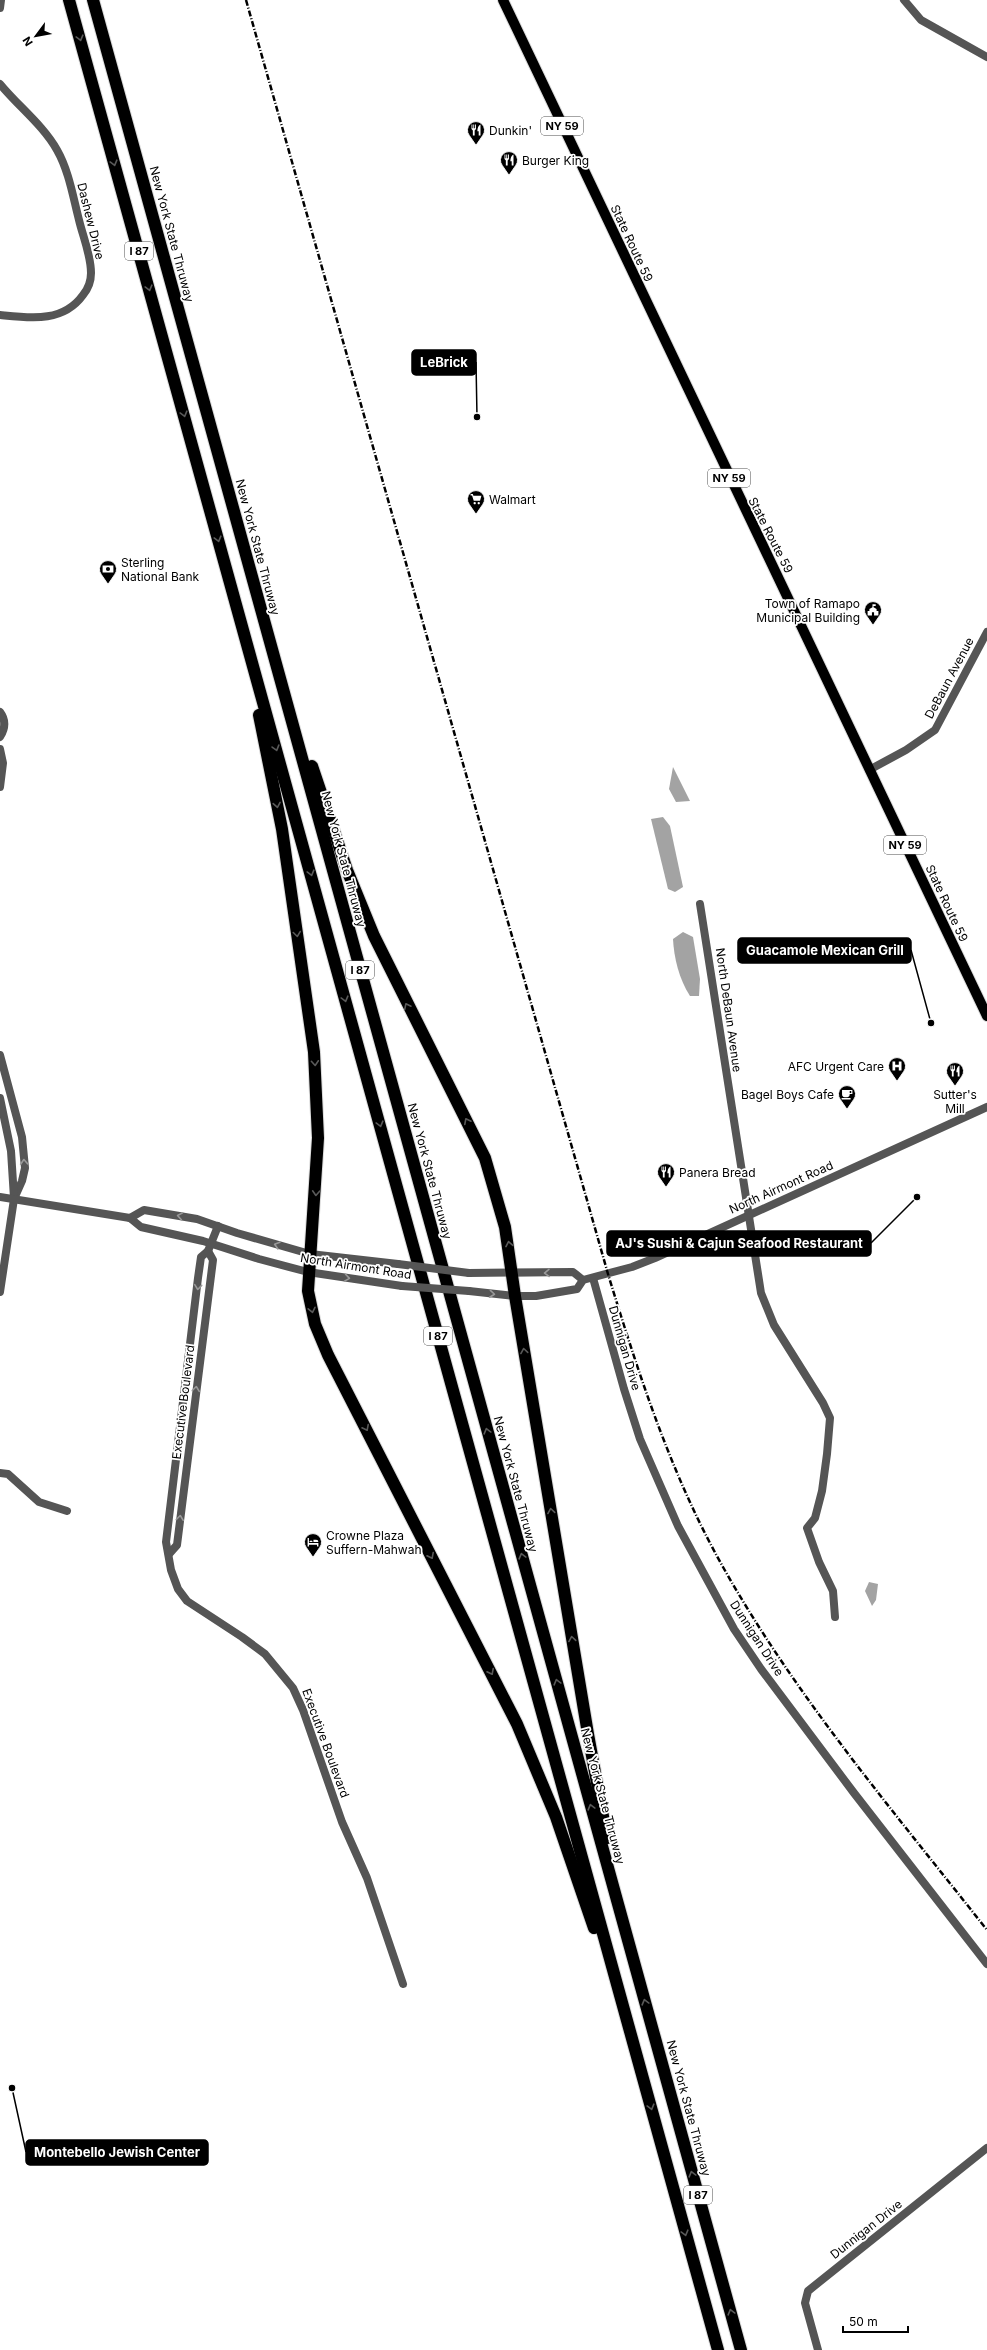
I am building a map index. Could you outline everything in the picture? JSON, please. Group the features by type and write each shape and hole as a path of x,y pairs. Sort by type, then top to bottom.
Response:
{"highway":[{"name":"I 87","path":"69,0 718,2350"},
{"name":"New York State Thruway","path":"93,0 741,2350"},
{"path":"257,597 336,840 359,902 389,970 485,1158 506,1227 515,1296 592,1758 628,1939"},
{"path":"236,602 282,829 314,1052 318,1146 308,1272 311,1308 320,1339 502,1694 543,1784 568,1851 641,2070"}],"main road":[{"name":"State Route 59","path":"503,0 987,1016"}],"street":[{"path":"0,8 1,0"},
{"path":"904,0 921,20 987,57"},
{"name":"Dashew Drive","path":"0,84 45,133 57,150 66,169 89,258 91,274 88,289 76,305 59,315 43,318 0,315"},
{"name":"DeBaun Avenue","path":"869,770 906,750 935,730 987,632"},
{"path":"0,712 4,721 4,729 0,738"},
{"path":"0,749 3,763 0,787"},
{"name":"North DeBaun Avenue","path":"700,904 761,1293 774,1325 823,1403 830,1418 828,1454 822,1491 815,1518 807,1528 819,1562 833,1591 835,1617"},
{"path":"0,1055 22,1137 24,1168 22,1181 14,1199"},
{"path":"0,1098 11,1151 14,1199 0,1292"},
{"name":"North Airmont Road","path":"582,1280 593,1278 655,1258 987,1107"},
{"name":"North Airmont Road","path":"0,1198 130,1218 140,1227 209,1247 308,1272 402,1286 515,1296 536,1296 577,1289 582,1280"},
{"name":"North Airmont Road","path":"130,1218 144,1210 198,1219 310,1254 469,1273 573,1272 582,1280"},
{"path":"209,1247 218,1226"},
{"name":"Executive Boulevard","path":"209,1247 201,1257 166,1542 171,1570 178,1589 187,1601 265,1654 293,1688 304,1710 342,1822 367,1878 403,1984"},
{"name":"Executive Boulevard","path":"169,1554 177,1545 213,1260 209,1247"},
{"name":"Dunnigan Drive","path":"593,1278 622,1382 640,1439 678,1526 734,1628 761,1669 987,1964"},
{"path":"0,1473 8,1474 39,1502 66,1511"},
{"name":"Dunnigan Drive","path":"818,2350 805,2303 808,2291 987,2148"}],"shaded area":[{"path":"673,767 690,801 676,802 669,789"},
{"path":"663,817 670,826 683,887 675,892 668,889 651,819"},
{"path":"683,932 693,937 700,979 699,996 690,996 683,983 678,968 673,939"},
{"path":"869,1582 878,1584 876,1600 872,1606 865,1591"}],"railway":[{"path":"246,0 608,1274 644,1387 658,1424 687,1497 704,1532 723,1567 782,1662 814,1708 882,1798 987,1930"}],"place":[{"name":"Dunkin'","path":"476,145"},
{"name":"Burger King","path":"509,175"},
{"name":"LeBrick","path":"477,417"},
{"name":"Walmart","path":"476,514"},
{"name":"Sterling National Bank","path":"108,584"},
{"name":"Town of Ramapo Municipal Building","path":"873,625"},
{"name":"Guacamole Mexican Grill","path":"931,1023"},
{"name":"AFC Urgent Care","path":"897,1081"},
{"name":"Sutter's Mill","path":"955,1086"},
{"name":"Bagel Boys Cafe","path":"847,1109"},
{"name":"Panera Bread","path":"666,1187"},
{"name":"AJ's Sushi & Cajun Seafood Restaurant","path":"917,1197"},
{"name":"Crowne Plaza Suffern-Mahwah","path":"313,1557"},
{"name":"Montebello Jewish Center","path":"12,2088"}]}
